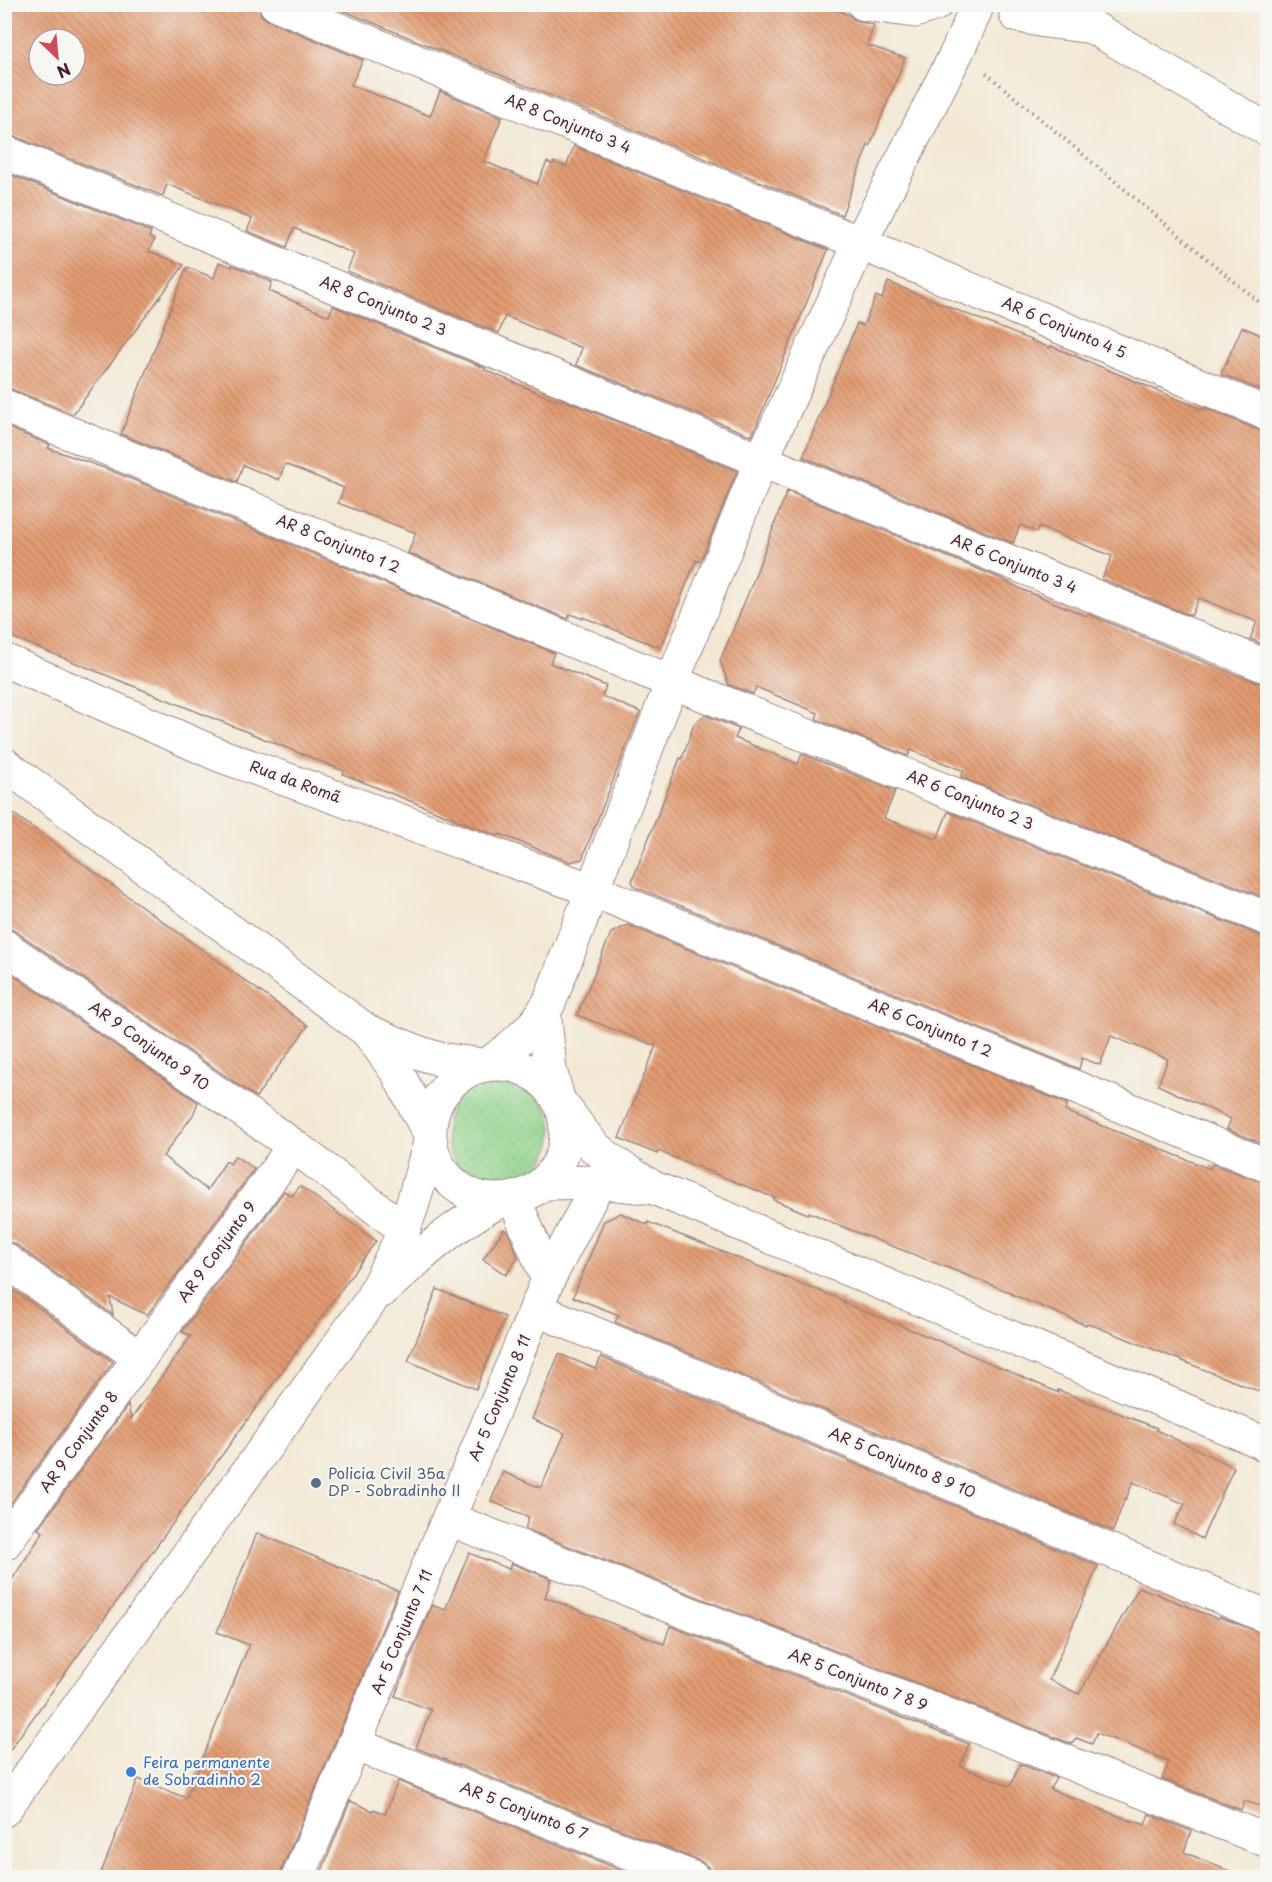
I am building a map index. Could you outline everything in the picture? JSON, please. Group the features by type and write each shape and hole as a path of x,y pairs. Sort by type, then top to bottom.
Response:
{"street":[{"name":"AR 8 Conjunto 3 4","path":"276,4 860,243"},
{"path":"864,4 915,11 936,4"},
{"path":"1068,4 1092,27 1268,129"},
{"path":"4,1810 370,1302 404,1229 430,1137 431,1115 439,1098 450,1083 465,1072 486,1064 513,1045 544,1010 761,461 860,243 958,50 972,7 996,15 1012,16 1024,10 1045,21 1092,27"},
{"name":"AR 8 Conjunto 2 3","path":"4,152 761,461"},
{"name":"AR 6 Conjunto 4 5","path":"860,243 1268,414"},
{"name":"AR 8 Conjunto 1 2","path":"4,406 672,682"},
{"name":"AR 6 Conjunto 3 4","path":"761,461 1268,666"},
{"name":"Rua da Romã","path":"4,660 219,755 592,890"},
{"name":"AR 6 Conjunto 2 3","path":"672,682 1268,919"},
{"path":"4,764 367,1031 439,1059 516,1066 540,1077 594,1147 654,1188 1265,1444"},
{"name":"AR 6 Conjunto 1 2","path":"592,890 1268,1166"},
{"name":"AR 9 Conjunto 9 10","path":"4,946 294,1146 404,1229"},
{"path":"370,1302 448,1232 476,1213 530,1192 544,1183 558,1167 565,1147 567,1125 549,1060 544,1010"},
{"path":"367,1031 397,1072 430,1137 436,1161 447,1178 463,1191 482,1199 508,1199"},
{"name":"AR 9 Conjunto 9","path":"140,1358 294,1146"},
{"path":"544,1183 599,1182 654,1188"},
{"name":"Ar 5 Conjunto 8 11","path":"449,1519 542,1295 599,1182"},
{"path":"508,1199 542,1295"},
{"path":"4,1259 140,1358"},
{"name":"AR 5 Conjunto 8 9 10","path":"542,1295 1268,1617"},
{"name":"AR 9 Conjunto 8","path":"9,1529 140,1358"},
{"name":"Ar 5 Conjunto 7 11","path":"298,1878 449,1519"},
{"name":"AR 5 Conjunto 7 8 9","path":"449,1519 1268,1841"},
{"name":"AR 5 Conjunto 6 7","path":"354,1744 693,1878"}],"path":[{"path":"958,50 1268,310"}],"green space":[{"path":"499,1079 519,1083 536,1095 548,1112 552,1132 548,1152 536,1169 519,1181 499,1185 479,1181 462,1169 450,1152 446,1132 450,1112 462,1095 479,1083"}],"building":[{"path":"4,4 258,4 261,15 269,21 363,60 351,85 430,116 440,91 502,117 484,161 537,184 547,162 566,167 574,146 828,250 752,436 576,365 582,348 505,316 499,333 347,271 354,254 294,228 287,247 247,231 252,219 167,184 163,196 4,134"},
{"path":"327,4 824,4 853,19 874,25 867,45 905,58 870,146 868,145 842,215"},
{"path":"4,172 151,232 149,237 154,240 149,251 184,265 73,414 4,388"},
{"path":"219,262 272,282 269,291 329,316 333,306 485,368 485,370 543,395 561,401 562,399 737,471 700,562 696,560 661,648 583,617 583,619 570,614 568,619 408,553 416,533 338,503 344,488 285,464 279,480 243,465 237,482 121,434 187,267 214,278"},
{"path":"888,282 1050,348 1051,346 1204,410 1205,408 1268,432 1268,647 1250,639 1257,622 1199,598 1191,616 1102,579 1112,556 1039,527 1037,532 1020,525 1013,543 803,457 857,323 863,326 876,296 882,299"},
{"path":"1242,327 1268,338 1268,393 1221,374"},
{"path":"4,426 50,445 48,448 107,469 554,653 550,663 606,686 602,696 640,712 582,859 570,862 500,834 499,836 480,829 343,774 344,771 4,634"},
{"path":"787,491 1087,616 1088,614 1236,675 1268,685 1268,899 961,777 964,771 911,750 908,756 816,719 818,713 756,687 753,694 729,685 720,661"},
{"path":"705,715 739,729 735,738 798,764 802,754 895,791 884,818 937,839 948,812 1268,937 1268,1146 1227,1129 1231,1119 1158,1085 1168,1059 1111,1036 1100,1065 1082,1058 1079,1069 635,887 632,881 680,758 682,759 694,724"},
{"path":"4,807 308,1026 256,1097 15,931 4,927"},
{"path":"628,925 1067,1104 1065,1111 1210,1169 1212,1164 1268,1184 1268,1395 1087,1323 1086,1325 1010,1292 809,1212 808,1214 774,1200 775,1198 658,1151 657,1154 619,1138 656,1046 577,1015 611,933"},
{"path":"4,969 198,1102 193,1115 163,1156 207,1190 226,1161 230,1164 235,1156 254,1169 147,1315 110,1297 113,1315 15,1244 4,1241"},
{"path":"300,1186 376,1241 4,1758 4,1592 43,1532 38,1529 128,1405 131,1419 191,1336 182,1332 284,1191 292,1196"},
{"path":"621,1213 845,1301 843,1303 932,1338 1059,1393 1058,1390 1157,1428 1156,1430 1234,1467 1202,1539 1174,1524 1185,1504 1133,1482 1113,1531 615,1322 619,1315 573,1297 604,1221"},
{"path":"504,1229 508,1232 518,1258 506,1275 483,1259"},
{"path":"4,1283 113,1362 8,1507 4,1504"},
{"path":"437,1289 505,1317 476,1389 408,1361"},
{"path":"559,1354 596,1369 601,1357 1098,1566 1049,1680 1079,1694 1139,1587 1218,1619 1219,1617 1268,1635 1268,1809 1245,1801 1241,1810 1162,1779 1169,1761 1097,1733 1092,1744 1076,1738 1072,1744 525,1529 529,1517 491,1501 503,1472 541,1488 565,1433 532,1419"},
{"path":"257,1533 398,1591 280,1878 99,1878 138,1779 186,1798 249,1645 217,1632"},
{"path":"469,1553 509,1569 511,1563 551,1579 545,1597 664,1644 670,1626 969,1744 960,1766 1010,1786 1020,1764 1056,1778 1050,1789 1131,1821 1145,1825 1149,1814 1191,1831 1184,1852 1245,1878 711,1878 708,1867 700,1861 416,1748 431,1710 395,1696 432,1605 445,1610"},
{"path":"398,1781 641,1878 319,1878 350,1801 385,1814"}],"place":[{"name":"Policia Civil 35a DP - Sobradinho II","path":"316,1483"},
{"name":"Feira permanente de Sobradinho 2","path":"131,1772"}]}
